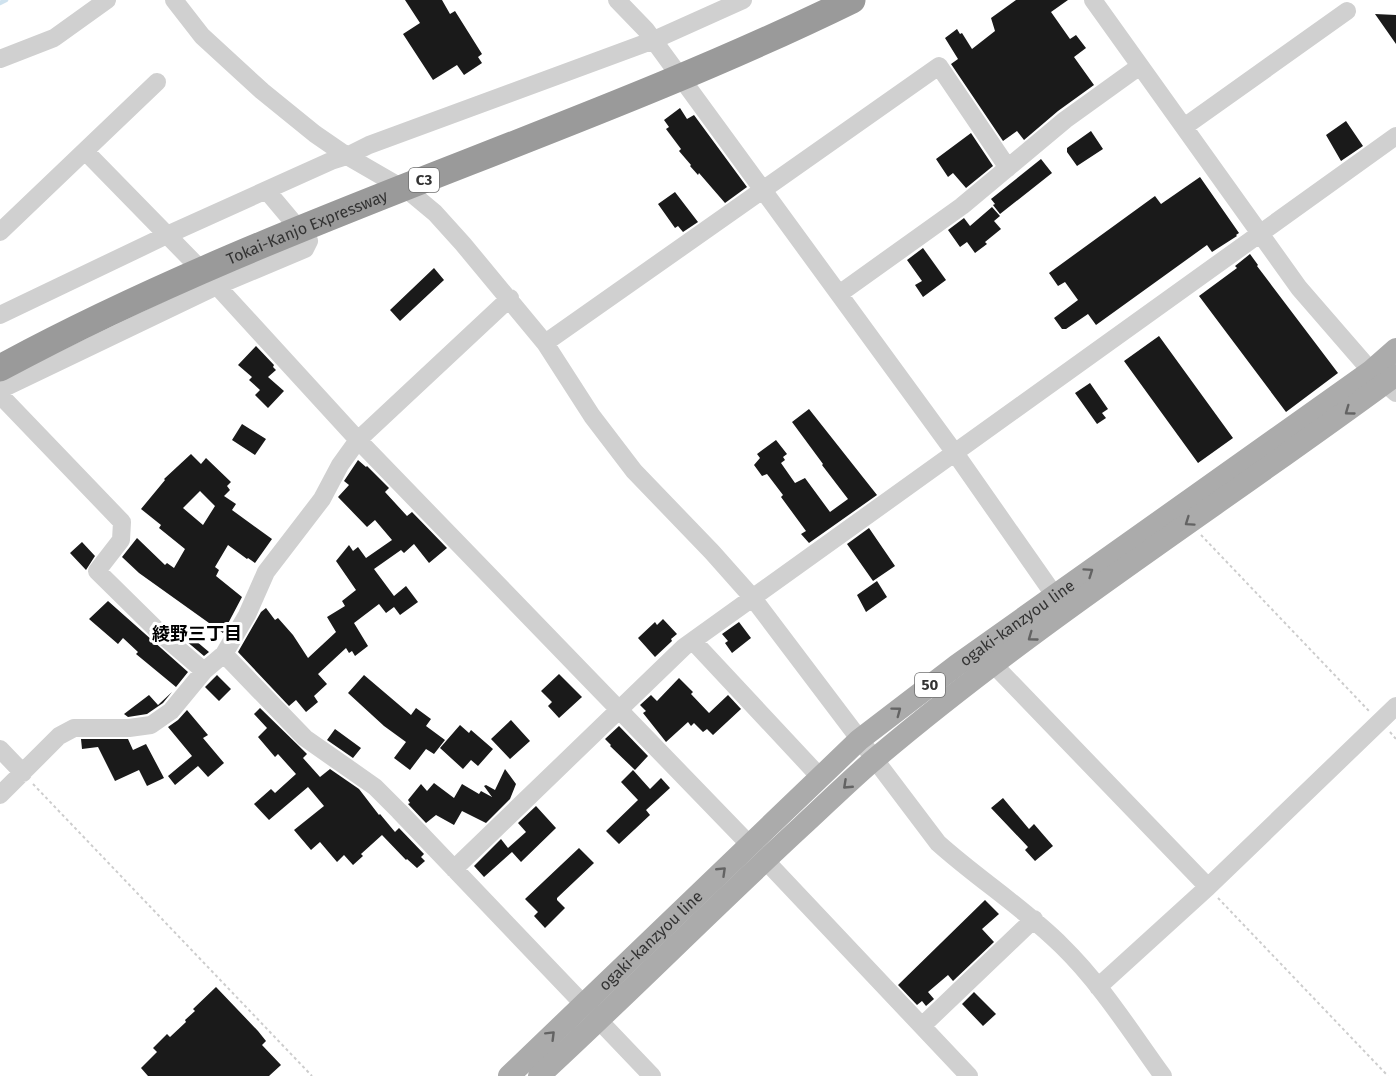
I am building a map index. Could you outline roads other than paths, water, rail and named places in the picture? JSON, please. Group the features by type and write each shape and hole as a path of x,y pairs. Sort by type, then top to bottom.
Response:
{"highway":[{"name":"Tokai-Kanjo Expressway","path":"0,369 106,315 213,265 709,65 852,0"}],"main road":[{"name":"ogaki-kanzyou line","path":"509,1076 583,1004 757,852 874,759 994,665 1188,522 1298,448 1387,381 1396,349"},
{"name":"ogaki-kanzyou line","path":"539,1076 600,1020 757,852 820,777 859,740 957,665 1055,596 1387,381"}],"street":[{"path":"0,59 54,38 107,0"},
{"path":"174,0 202,36 262,92 315,134 347,156 411,193 435,213 510,298 545,343 592,416 634,471 752,597 938,843 962,865 1034,919 1063,947 1098,987 1163,1076"},
{"path":"617,0 654,40 955,453 1055,596"},
{"path":"0,315 167,235 331,161 654,40 744,0"},
{"path":"1093,0 1318,312 1387,381"},
{"path":"1184,127 1347,11"},
{"path":"545,343 939,66 1008,168"},
{"path":"839,294 962,206 1065,120 1140,66"},
{"path":"0,232 157,82"},
{"path":"454,869 684,647 1396,136"},
{"path":"85,151 217,286 358,440 757,852 969,1076"},
{"path":"204,671 162,635 97,571 121,540 122,522 0,393 217,286 305,249 309,241 267,191"},
{"path":"0,795 59,736 74,728 129,728 151,725 171,711 204,671 224,654 247,615 266,572 322,499 339,465 358,440 510,298"},
{"path":"693,641 820,777"},
{"path":"224,654 305,738 375,788 652,1076"},
{"path":"994,665 1208,887"},
{"path":"1098,987 1208,887 1396,706"},
{"path":"0,749 23,773"},
{"path":"922,1026 1034,919"}],"waterway":[{"path":"0,3 6,0"}],"district":[{"name":"綾野三丁目","path":"197,634"}]}
